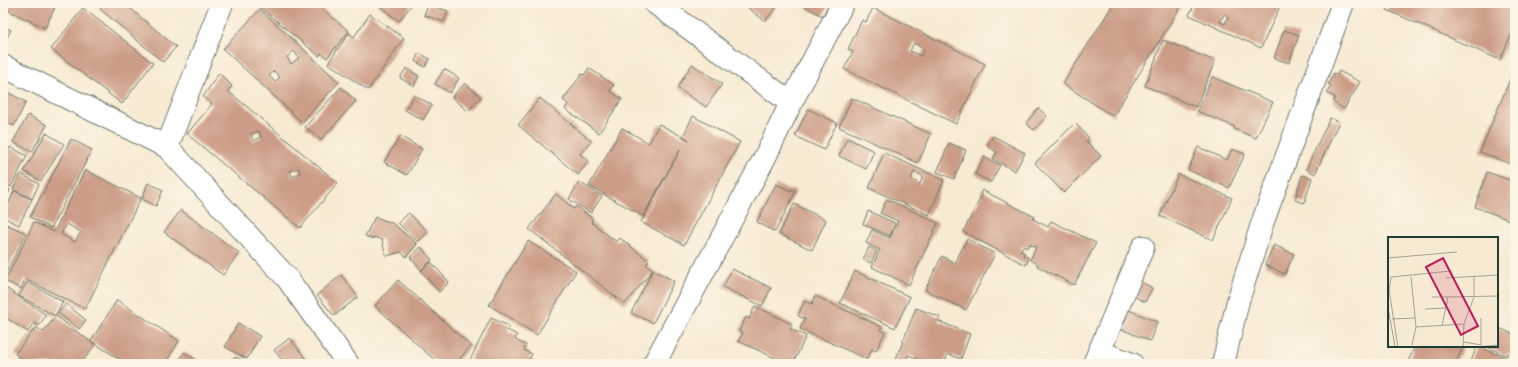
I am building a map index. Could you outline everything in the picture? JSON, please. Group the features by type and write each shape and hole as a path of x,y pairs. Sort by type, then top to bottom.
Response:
{"street":[{"path":"167,147 222,3"},
{"path":"655,3 791,103"},
{"path":"654,364 764,160 791,103 843,3"},
{"path":"1223,364 1238,301 1263,221 1343,3"},
{"path":"3,66 167,147 287,278 348,364"},
{"path":"1132,364 1097,358 1143,247"}],"building":[{"path":"3,3 57,3 45,28 3,8"},
{"path":"105,3 124,3 176,47 163,62 100,9"},
{"path":"255,3 315,3 349,31 327,58 321,53 319,56"},
{"path":"380,3 413,3 399,21 378,5"},
{"path":"742,3 780,3 765,21"},
{"path":"807,3 829,3 823,16 805,7"},
{"path":"1114,3 1183,3 1113,116 1063,84"},
{"path":"1195,3 1274,3 1280,6 1261,48 1189,15","holes":["1224,14 1228,17 1225,24 1220,22"]},
{"path":"1390,3 1515,3 1515,26 1500,60 1387,10"},
{"path":"428,4 448,11 444,22 424,15"},
{"path":"83,8 153,63 122,104 51,49"},
{"path":"873,8 985,64 956,124 844,69 853,52 848,49 862,20 866,22","holes":["914,43 924,49 921,56 910,51"]},
{"path":"260,9 339,82 302,122 223,49","holes":["294,51 299,58 291,64 287,57","274,71 280,77 275,82 269,76"]},
{"path":"370,14 404,38 368,90 328,63 349,33 354,37"},
{"path":"3,26 11,30 3,45"},
{"path":"1284,30 1299,35 1289,63 1274,58"},
{"path":"1163,40 1215,61 1196,107 1145,86"},
{"path":"419,53 430,59 425,67 415,61"},
{"path":"692,64 722,84 706,107 677,88"},
{"path":"1515,67 1515,166 1480,152"},
{"path":"406,68 419,76 414,86 400,78"},
{"path":"589,68 614,85 610,91 622,99 599,133 565,109 568,104 563,100 582,74 584,75"},
{"path":"444,69 459,78 450,93 435,84"},
{"path":"1339,71 1360,82 1344,109 1333,102 1335,97 1327,93 1331,85 1328,84 1334,73 1337,75"},
{"path":"219,73 232,86 228,91 338,183 300,228 187,134 212,104 203,97","holes":["259,131 261,137 253,141 251,134","298,168 300,173 292,177 290,171"]},
{"path":"1212,77 1273,102 1256,138 1234,129 1235,127 1197,111"},
{"path":"465,83 481,97 468,111 452,97"},
{"path":"341,87 356,101 321,140 305,127"},
{"path":"3,90 26,102 14,126 3,121"},
{"path":"414,95 432,105 423,120 405,110"},
{"path":"540,98 591,141 580,154 589,161 578,175 518,125"},
{"path":"852,98 931,134 918,163 839,127"},
{"path":"1038,108 1047,116 1034,130 1026,123"},
{"path":"808,109 837,123 824,150 795,136"},
{"path":"28,115 47,125 32,152 13,142"},
{"path":"693,116 740,142 684,245 641,222 680,150 643,216 589,186 622,128 649,143 659,124 689,140 683,136"},
{"path":"1330,118 1339,122 1315,174 1306,169"},
{"path":"1075,123 1089,138 1086,141 1101,156 1064,193 1035,163"},
{"path":"46,133 64,144 41,181 24,171"},
{"path":"400,136 422,149 407,175 384,162"},
{"path":"993,136 1025,153 1015,171 993,159 997,152 987,146"},
{"path":"847,138 874,151 866,169 839,156"},
{"path":"71,139 92,150 51,228 30,217"},
{"path":"949,143 966,150 954,179 937,172"},
{"path":"10,147 27,156 11,187 3,183 3,160"},
{"path":"1198,147 1227,160 1232,149 1245,154 1229,188 1188,170"},
{"path":"884,153 944,180 929,215 869,188","holes":["914,172 923,176 920,184 911,179"]},
{"path":"984,157 1000,165 991,182 975,174"},
{"path":"85,170 141,198 85,309 25,279 21,289 5,281 34,222 54,232","holes":["67,224 81,232 75,242 61,234"]},
{"path":"1487,172 1515,182 1515,222 1475,207"},
{"path":"21,174 39,184 32,199 13,189"},
{"path":"1178,174 1232,198 1213,240 1160,216"},
{"path":"1302,175 1312,178 1304,203 1295,200"},
{"path":"579,182 602,196 591,213 569,199"},
{"path":"148,183 163,190 156,206 142,199"},
{"path":"776,184 791,191 792,189 796,191 775,232 757,222"},
{"path":"3,186 10,190 3,203"},
{"path":"982,190 1035,217 1033,219 1048,227 1051,221 1096,243 1074,285 1037,266 1038,264 1030,260 1036,247 1029,244 1027,248 1023,246 1020,251 1025,253 1023,255 1029,258 1026,265 963,232 982,195 980,194"},
{"path":"14,191 32,199 19,225 3,217"},
{"path":"556,194 574,209 576,206 593,219 591,222 617,242 620,238 649,261 646,264 653,270 625,304 529,229"},
{"path":"887,199 938,223 909,285 872,267 880,250 866,243 872,230 890,238 898,221 880,213"},
{"path":"794,204 826,220 812,250 779,234"},
{"path":"181,210 239,253 223,275 164,232"},
{"path":"868,211 895,223 890,236 863,224"},
{"path":"409,213 428,232 418,242 398,223"},
{"path":"375,217 392,223 417,244 406,257 401,252 386,256 382,240 374,237 372,239 365,236"},
{"path":"3,223 26,233 3,279"},
{"path":"967,239 995,254 966,310 925,290 942,256 955,263"},
{"path":"528,241 576,271 537,335 489,305"},
{"path":"1274,245 1294,254 1285,274 1265,265"},
{"path":"421,247 432,260 421,270 410,257"},
{"path":"869,247 877,251 871,263 863,259"},
{"path":"431,262 449,282 439,292 421,271"},
{"path":"732,269 771,288 762,306 723,287"},
{"path":"653,270 674,281 653,323 631,313"},
{"path":"855,271 910,297 895,328 840,303"},
{"path":"341,275 358,297 334,316 317,295"},
{"path":"1136,279 1152,288 1145,302 1128,293"},
{"path":"398,280 471,346 455,364 439,364 375,306"},
{"path":"27,282 63,302 55,316 19,296"},
{"path":"3,286 46,315 39,326 34,323 28,332 3,316"},
{"path":"815,296 882,327 880,330 885,332 876,351 872,349 867,359 800,329 805,319 798,316 804,301 812,304"},
{"path":"117,300 179,341 165,364 127,364 91,341"},
{"path":"66,304 86,320 79,329 58,313"},
{"path":"755,306 792,324 790,329 806,336 793,364 780,364 774,361 775,358 738,341 743,333 739,331 746,317 749,319"},
{"path":"916,308 940,317 938,321 970,334 961,359 948,354 944,364 914,364 916,358 908,355 905,364 894,364"},
{"path":"1129,310 1157,322 1150,341 1121,329"},
{"path":"56,316 95,345 81,364 18,364 22,359 15,354 36,327 43,332"},
{"path":"491,318 509,326 507,330 517,335 515,340 526,345 524,350 532,354 529,359 535,362 534,364 477,364 470,360"},
{"path":"238,323 260,336 247,359 225,347"},
{"path":"1498,327 1515,335 1515,357 1507,353 1506,356 1488,347 1498,347"},
{"path":"290,338 310,364 285,364 274,350"},
{"path":"1415,347 1463,347 1455,364 1407,364"},
{"path":"1477,347 1515,362 1515,364 1470,364"},
{"path":"184,352 203,364 177,364"},
{"path":"236,357 245,362 243,364 232,364"}]}
